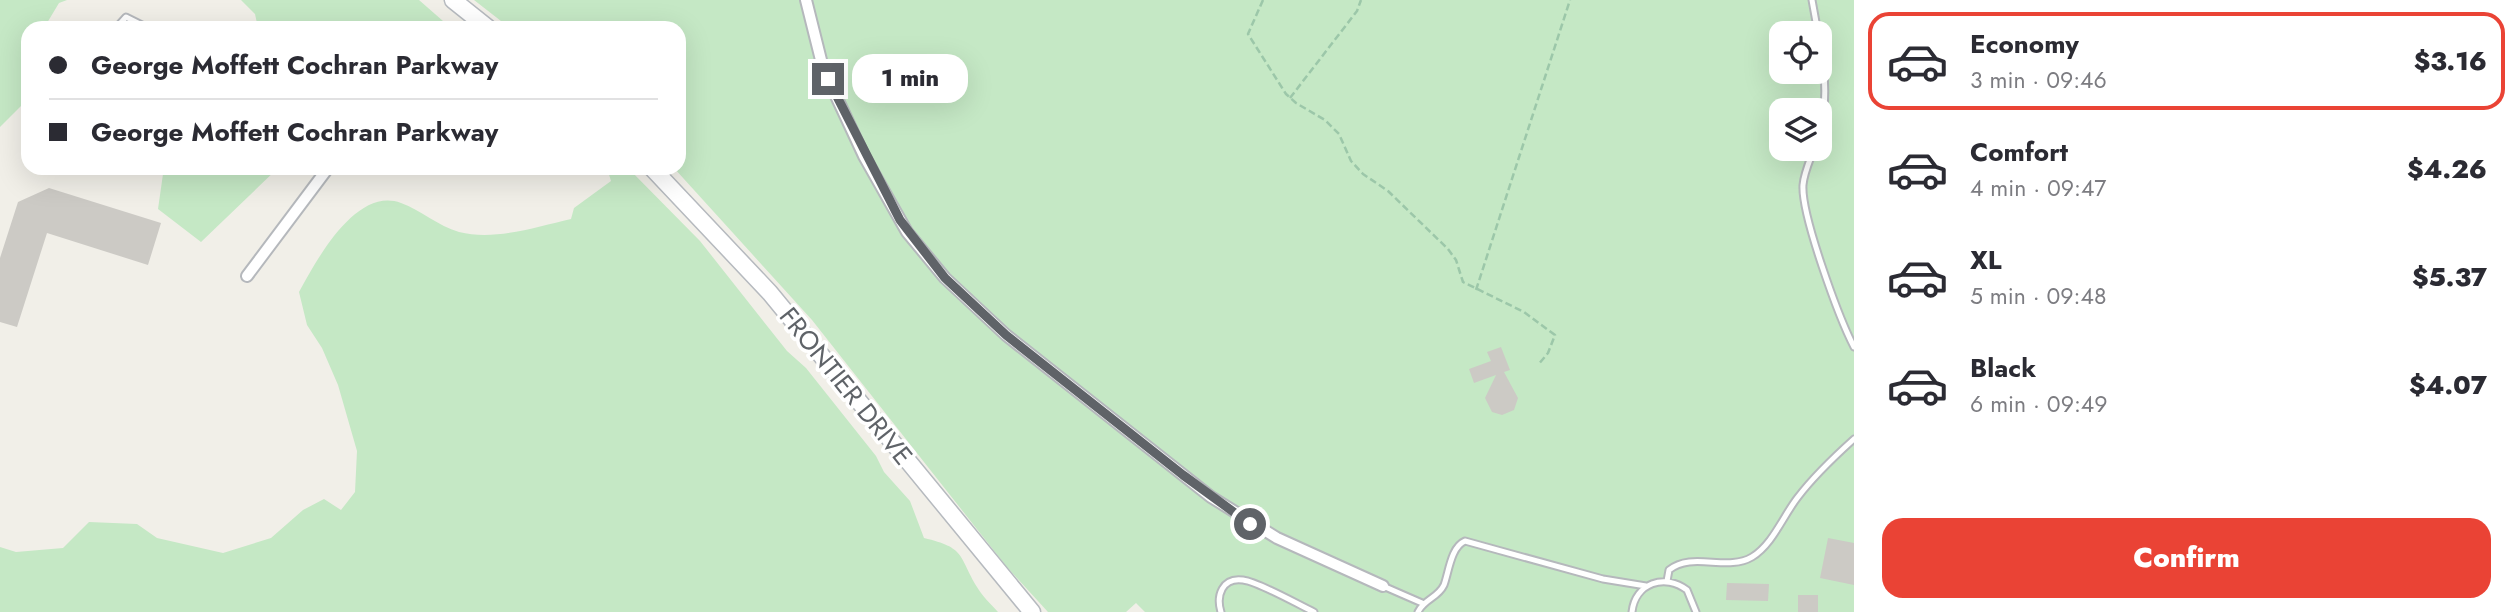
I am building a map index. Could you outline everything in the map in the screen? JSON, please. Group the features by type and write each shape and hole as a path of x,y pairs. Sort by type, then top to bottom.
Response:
{"street":[{"path":"453,0 479,21"},
{"path":"806,0 823,68 864,156 907,232 945,278 1006,335 1211,497 1277,538 1383,586"},
{"path":"247,276 323,175"},
{"name":"FRONTIER DRIVE","path":"659,175 770,293 1031,612"}],"lane":[{"path":"1812,0 1816,21"},
{"path":"1811,161 1803,187 1822,263 1854,347"},
{"path":"1667,581 1670,570 1682,564 1732,564 1755,555 1767,545 1798,497 1854,439"},
{"path":"1418,612 1422,603 1442,588 1457,547 1465,541 1603,579 1646,586 1667,581 1687,590 1696,612"},
{"path":"1221,612 1217,601 1220,590 1230,582 1243,580 1314,612"},
{"path":"1383,586 1422,603"},
{"path":"1632,612 1637,594 1646,586"}],"path":[{"path":"1264,0 1248,34 1290,97 1325,120 1339,134 1351,161 1363,174 1388,191 1448,249 1456,260 1463,282 1476,290 1503,299 1555,335 1548,352 1538,365"},
{"path":"1290,97 1357,11 1360,0"},
{"path":"1476,290 1570,0"}],"green space":[{"path":"0,0 67,0 59,3 48,21 21,21 21,106 0,127"},
{"path":"241,0 419,0 443,21 256,21 255,14"},
{"path":"474,0 1854,0 1854,612 1145,612 1136,603 1126,612 1048,612 1006,566 812,320 680,175 686,175 686,21 501,21"},
{"path":"163,175 271,175 201,242 158,209"},
{"path":"609,175 635,175 700,241 787,351 806,368 876,456 884,472 910,501 924,538 947,545 959,554 979,590 998,612 0,612 0,547 16,552 63,548 89,522 137,524 157,538 223,553 271,538 303,510 324,499 341,510 355,492 357,451 338,385 322,348 307,325 299,292 327,246 353,216 368,205 384,201 401,203 459,232 501,234 571,219 574,208 611,181"}],"building":[{"path":"49,188 161,223 148,265 47,233 17,327 0,322 0,258 18,202"},
{"path":"1501,347 1510,370 1504,372 1518,398 1514,410 1502,415 1492,412 1485,398 1496,375 1474,383 1469,369 1491,361 1487,352"},
{"path":"1828,538 1854,543 1854,585 1820,578"},
{"path":"1727,583 1769,584 1768,601 1726,600"},
{"path":"1798,595 1818,595 1818,612 1798,612"}],"route":[{"path":"828,79 881,189 918,248 945,278 1006,335 1211,497 1250,524"}]}
